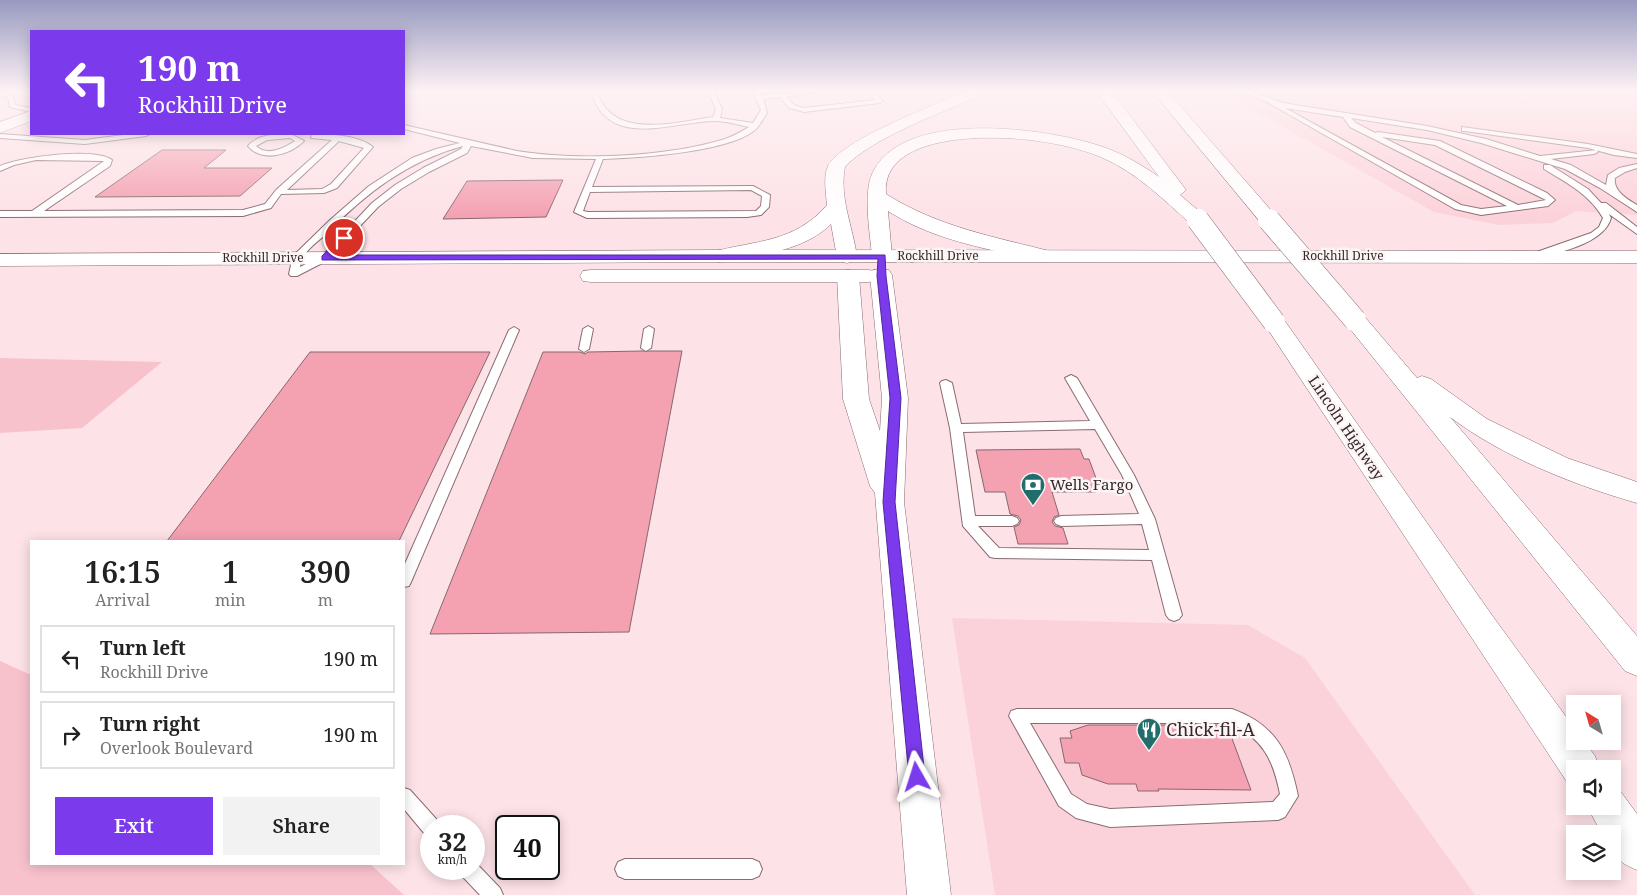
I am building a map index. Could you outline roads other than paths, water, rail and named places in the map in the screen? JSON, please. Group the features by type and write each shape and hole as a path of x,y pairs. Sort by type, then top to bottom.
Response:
{"main road":[{"path":"886,134 868,142 838,164 834,177 837,205 845,236 856,399 889,502"},
{"path":"928,895 889,502 896,398 882,266 878,178 887,164 899,152 928,140 957,134"},
{"path":"1016,134 1062,141 1110,155 1141,173 1198,220"},
{"name":"Lincoln Highway","path":"1136,134 1274,322 1476,620 1575,760"},
{"path":"1196,134 1355,320 1637,661"},
{"path":"879,197 899,211 934,227 1046,256"},
{"path":"719,256 770,246 800,236 821,223 837,205"},
{"name":"Rockhill Drive","path":"0,275 295,266 325,258 719,256 847,266"},
{"name":"Rockhill Drive","path":"882,266 1046,256 1637,257"},
{"name":"Rockhill Drive","path":"0,260 295,266 882,266 1637,275"},
{"path":"1375,344 1435,395 1478,425 1557,465 1637,493"},
{"path":"1613,815 1637,849"}],"lane":[{"path":"431,134 535,156 600,158 652,154 701,146 732,138 740,134"},
{"path":"1327,134 1458,206 1481,212 1548,203 1551,200 1437,143 1373,134"},
{"path":"1370,134 1517,208"},
{"path":"1449,134 1483,141 1568,167 1586,176 1637,209"},
{"path":"1503,134 1588,146 1622,154"},
{"path":"65,135 113,135"},
{"path":"0,136 85,142 138,135"},
{"path":"279,192 312,192 334,186 369,147 364,144 316,135 297,138 291,136 272,137 255,142 252,146 259,152 274,152 296,145 300,141 297,138"},
{"path":"0,140 17,137"},
{"path":"0,214 242,213 268,206 279,192 336,140"},
{"path":"325,258 386,196 426,170 464,151 469,143"},
{"path":"295,266 349,204 375,184 406,166 447,147 469,143"},
{"path":"1537,159 1583,152 1637,156"},
{"path":"0,169 18,160 31,158 102,158 108,160 107,164 34,214"},
{"path":"587,190 753,188 766,195 765,207 758,213 747,214 588,215 578,212 600,158"},
{"path":"1537,159 1578,186 1637,232"},
{"path":"1620,197 1610,184 1611,177 1622,170 1637,166"},
{"path":"1533,257 1589,237 1599,232 1606,223 1607,218 1601,207 1578,186"},
{"path":"584,349 588,329"},
{"path":"646,348 649,329"},
{"path":"405,580 514,330"},
{"path":"1071,378 1128,476 1148,519 1174,615"},
{"path":"946,383 956,428 970,526 995,553 1158,555"},
{"path":"956,428 1098,425"},
{"path":"1061,521 1148,519"},
{"path":"969,521 1012,521"},
{"path":"1017,716 1232,716 1256,729 1271,744 1287,780 1289,796 1278,811 1110,818 1083,812 1065,800 1017,716"},
{"path":"405,797 421,815"},
{"path":"625,869 752,869"},
{"path":"479,880 493,895"}],"place":[{"name":"Wells Fargo","path":"1033,506"},
{"name":"Chick-fil-A","path":"1149,751"}]}
